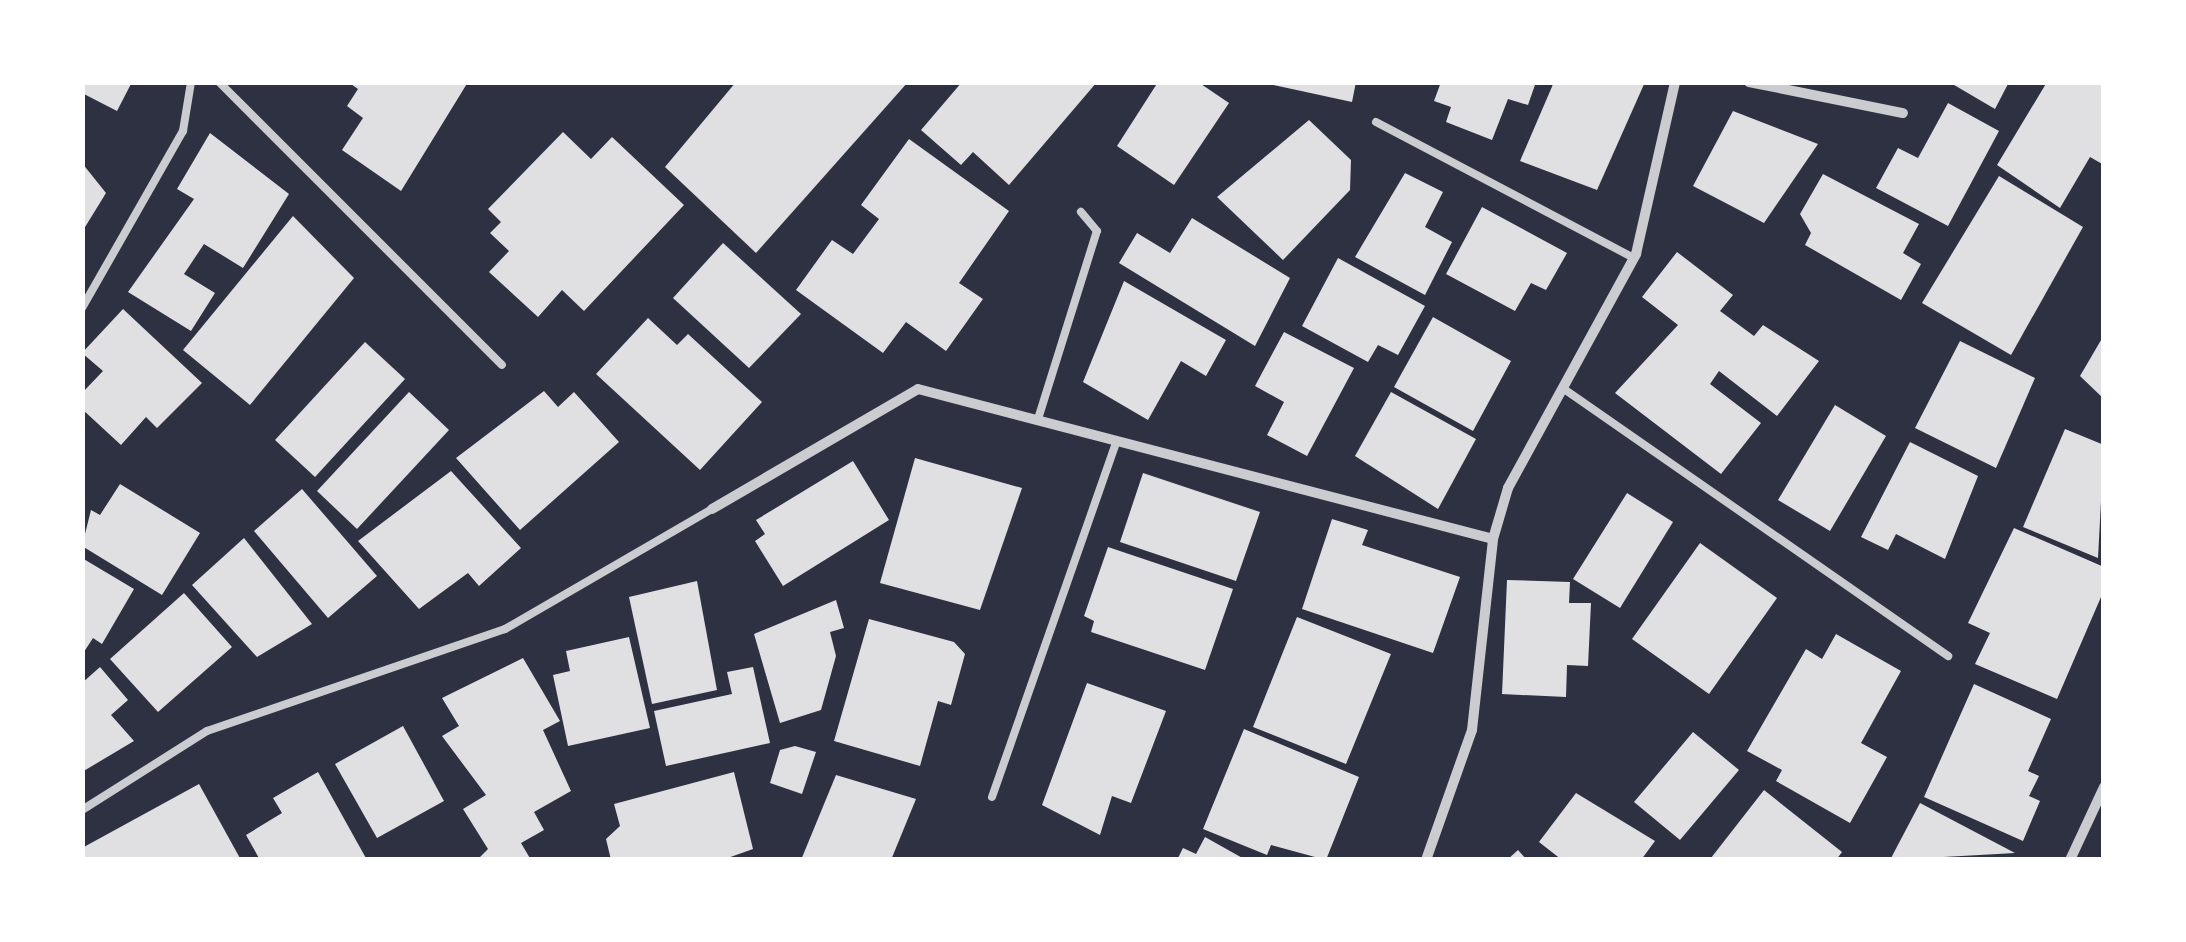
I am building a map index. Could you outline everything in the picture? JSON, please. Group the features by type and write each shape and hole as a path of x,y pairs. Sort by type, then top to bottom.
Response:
{"street":[{"path":"1426,860 1472,730 1493,539 1508,488 1634,258 1675,82"},
{"path":"1749,82 1903,113"},
{"path":"712,509 918,389 1493,539"},
{"path":"2070,860 2104,787"}],"lane":[{"path":"82,308 183,131 191,82"},
{"path":"219,82 502,366"},
{"path":"1376,122 1634,258"},
{"path":"1038,420 1097,231 1080,212"},
{"path":"1564,389 1948,656"},
{"path":"992,797 1118,441"},
{"path":"82,810 207,731 505,629 712,509"}],"building":[{"path":"82,82 132,82 117,111 82,93"},
{"path":"348,82 468,82 401,191 342,150 363,118 347,106 358,89"},
{"path":"736,82 908,82 756,253 665,167"},
{"path":"962,82 1097,82 1009,185 973,152 961,165 921,130"},
{"path":"1158,82 1198,82 1229,103 1174,185 1117,146"},
{"path":"1259,82 1356,82 1352,102"},
{"path":"1441,82 1536,82 1528,105 1508,99 1492,140 1446,122 1451,107 1434,101"},
{"path":"1554,82 1645,82 1597,190 1520,161"},
{"path":"1949,82 2009,82 1995,109"},
{"path":"2047,82 2104,82 2104,165 2090,157 2060,208 1997,165"},
{"path":"1948,103 1999,131 1948,226 1876,188 1898,148 1918,158"},
{"path":"1733,111 1818,144 1764,223 1693,186"},
{"path":"1309,120 1351,160 1350,190 1283,260 1217,197"},
{"path":"563,132 591,159 612,137 684,205 584,311 562,290 538,317 489,272 509,251 490,233 501,222 488,209"},
{"path":"210,133 289,194 243,268 204,244 184,274 215,293 191,331 128,292 194,199 177,189"},
{"path":"909,139 1009,211 959,283 983,299 946,351 906,322 883,353 796,290 832,240 853,254 879,219 861,205"},
{"path":"82,163 106,193 82,232"},
{"path":"1405,173 1443,192 1425,227 1452,242 1425,295 1355,257"},
{"path":"1823,174 1919,224 1903,253 1921,264 1901,300 1805,245 1811,233 1800,214"},
{"path":"1999,176 2083,227 2011,355 1922,303"},
{"path":"1482,207 1567,253 1546,290 1531,283 1515,311 1446,274"},
{"path":"293,216 354,278 250,405 183,350"},
{"path":"1192,218 1290,278 1255,346 1119,263 1137,233 1170,253"},
{"path":"723,243 801,314 749,368 673,298"},
{"path":"1677,252 1733,295 1720,311 1754,336 1763,325 1819,361 1777,416 1719,371 1710,384 1761,423 1721,474 1615,393 1678,325 1642,297"},
{"path":"1338,258 1425,306 1398,355 1378,345 1368,362 1302,326"},
{"path":"1124,281 1226,340 1206,376 1181,361 1148,420 1083,382"},
{"path":"123,309 202,383 157,428 146,417 121,445 82,409 82,393 103,371 82,353"},
{"path":"1433,317 1511,361 1473,431 1394,387"},
{"path":"648,318 677,345 688,334 762,402 700,470 596,374"},
{"path":"1284,332 1354,368 1307,456 1267,435 1284,402 1255,386"},
{"path":"2104,335 2104,399 2080,376"},
{"path":"1960,341 2035,378 1996,468 1915,428"},
{"path":"365,342 405,379 315,477 275,440"},
{"path":"544,391 558,407 574,392 619,442 520,530 456,458"},
{"path":"409,392 449,430 357,529 317,491"},
{"path":"1391,392 1476,439 1438,509 1355,456"},
{"path":"1835,405 1886,436 1830,531 1778,500"},
{"path":"2065,429 2104,445 2098,558 2023,527"},
{"path":"1910,442 1978,476 1945,559 1896,534 1888,550 1861,537"},
{"path":"915,458 1022,488 980,610 880,583"},
{"path":"853,461 889,520 783,586 755,541 765,534 756,520"},
{"path":"451,471 521,548 479,586 468,573 419,609 358,541"},
{"path":"1143,473 1260,512 1236,581 1120,542"},
{"path":"120,484 200,533 162,595 82,546 91,510 100,515"},
{"path":"302,489 377,576 328,618 254,531"},
{"path":"1627,493 1673,522 1620,608 1573,579"},
{"path":"1332,519 1368,530 1362,545 1460,577 1433,653 1302,609"},
{"path":"2014,528 2104,567 2104,590 2057,699 1975,664 1990,633 1968,623"},
{"path":"244,538 312,624 257,657 192,585"},
{"path":"1700,543 1777,598 1709,694 1632,639"},
{"path":"1108,547 1233,589 1205,670 1091,632 1094,621 1084,616"},
{"path":"82,558 134,589 102,644 93,638 82,655"},
{"path":"1507,580 1570,582 1569,603 1591,603 1588,666 1567,665 1566,697 1502,694"},
{"path":"697,581 717,690 652,704 629,597"},
{"path":"184,593 232,647 158,712 110,659"},
{"path":"836,600 844,628 830,632 836,656 821,710 780,723 754,634"},
{"path":"1297,617 1391,654 1346,764 1253,727"},
{"path":"869,619 954,642 965,654 951,705 938,701 920,766 834,741"},
{"path":"1836,634 1901,671 1861,743 1887,757 1850,823 1776,781 1782,770 1747,751 1806,649 1822,659"},
{"path":"629,637 650,728 568,746 553,675 570,671 566,651"},
{"path":"523,658 560,721 543,730 571,791 534,812 544,830 521,843 531,860 477,860 488,849 463,809 486,795 442,736 459,726 442,698"},
{"path":"100,667 128,700 111,715 134,741 82,772 82,683"},
{"path":"753,667 770,743 666,766 654,711 732,694 727,672"},
{"path":"1087,683 1166,711 1131,803 1112,796 1100,835 1042,805"},
{"path":"1974,684 2051,719 2028,771 2039,776 2029,796 2040,801 2023,841 1924,797"},
{"path":"403,726 444,801 377,838 335,764"},
{"path":"1244,729 1359,777 1326,860 1271,845 1267,855 1203,829"},
{"path":"1693,732 1739,770 1680,840 1634,802"},
{"path":"795,746 816,752 802,794 770,783 780,750"},
{"path":"318,772 367,860 260,860 246,835 282,813 273,798"},
{"path":"734,772 753,849 722,860 611,860 606,839 620,826 614,804"},
{"path":"836,775 916,799 891,860 801,860"},
{"path":"199,784 241,860 82,860 82,848"},
{"path":"1764,790 1842,852 1836,860 1711,858"},
{"path":"1576,793 1655,841 1641,860 1562,860 1539,842"},
{"path":"1920,803 2015,853 1890,860"},
{"path":"1205,837 1246,860 1177,860 1183,848 1196,854"},
{"path":"1518,850 1527,860 1507,860"}]}
